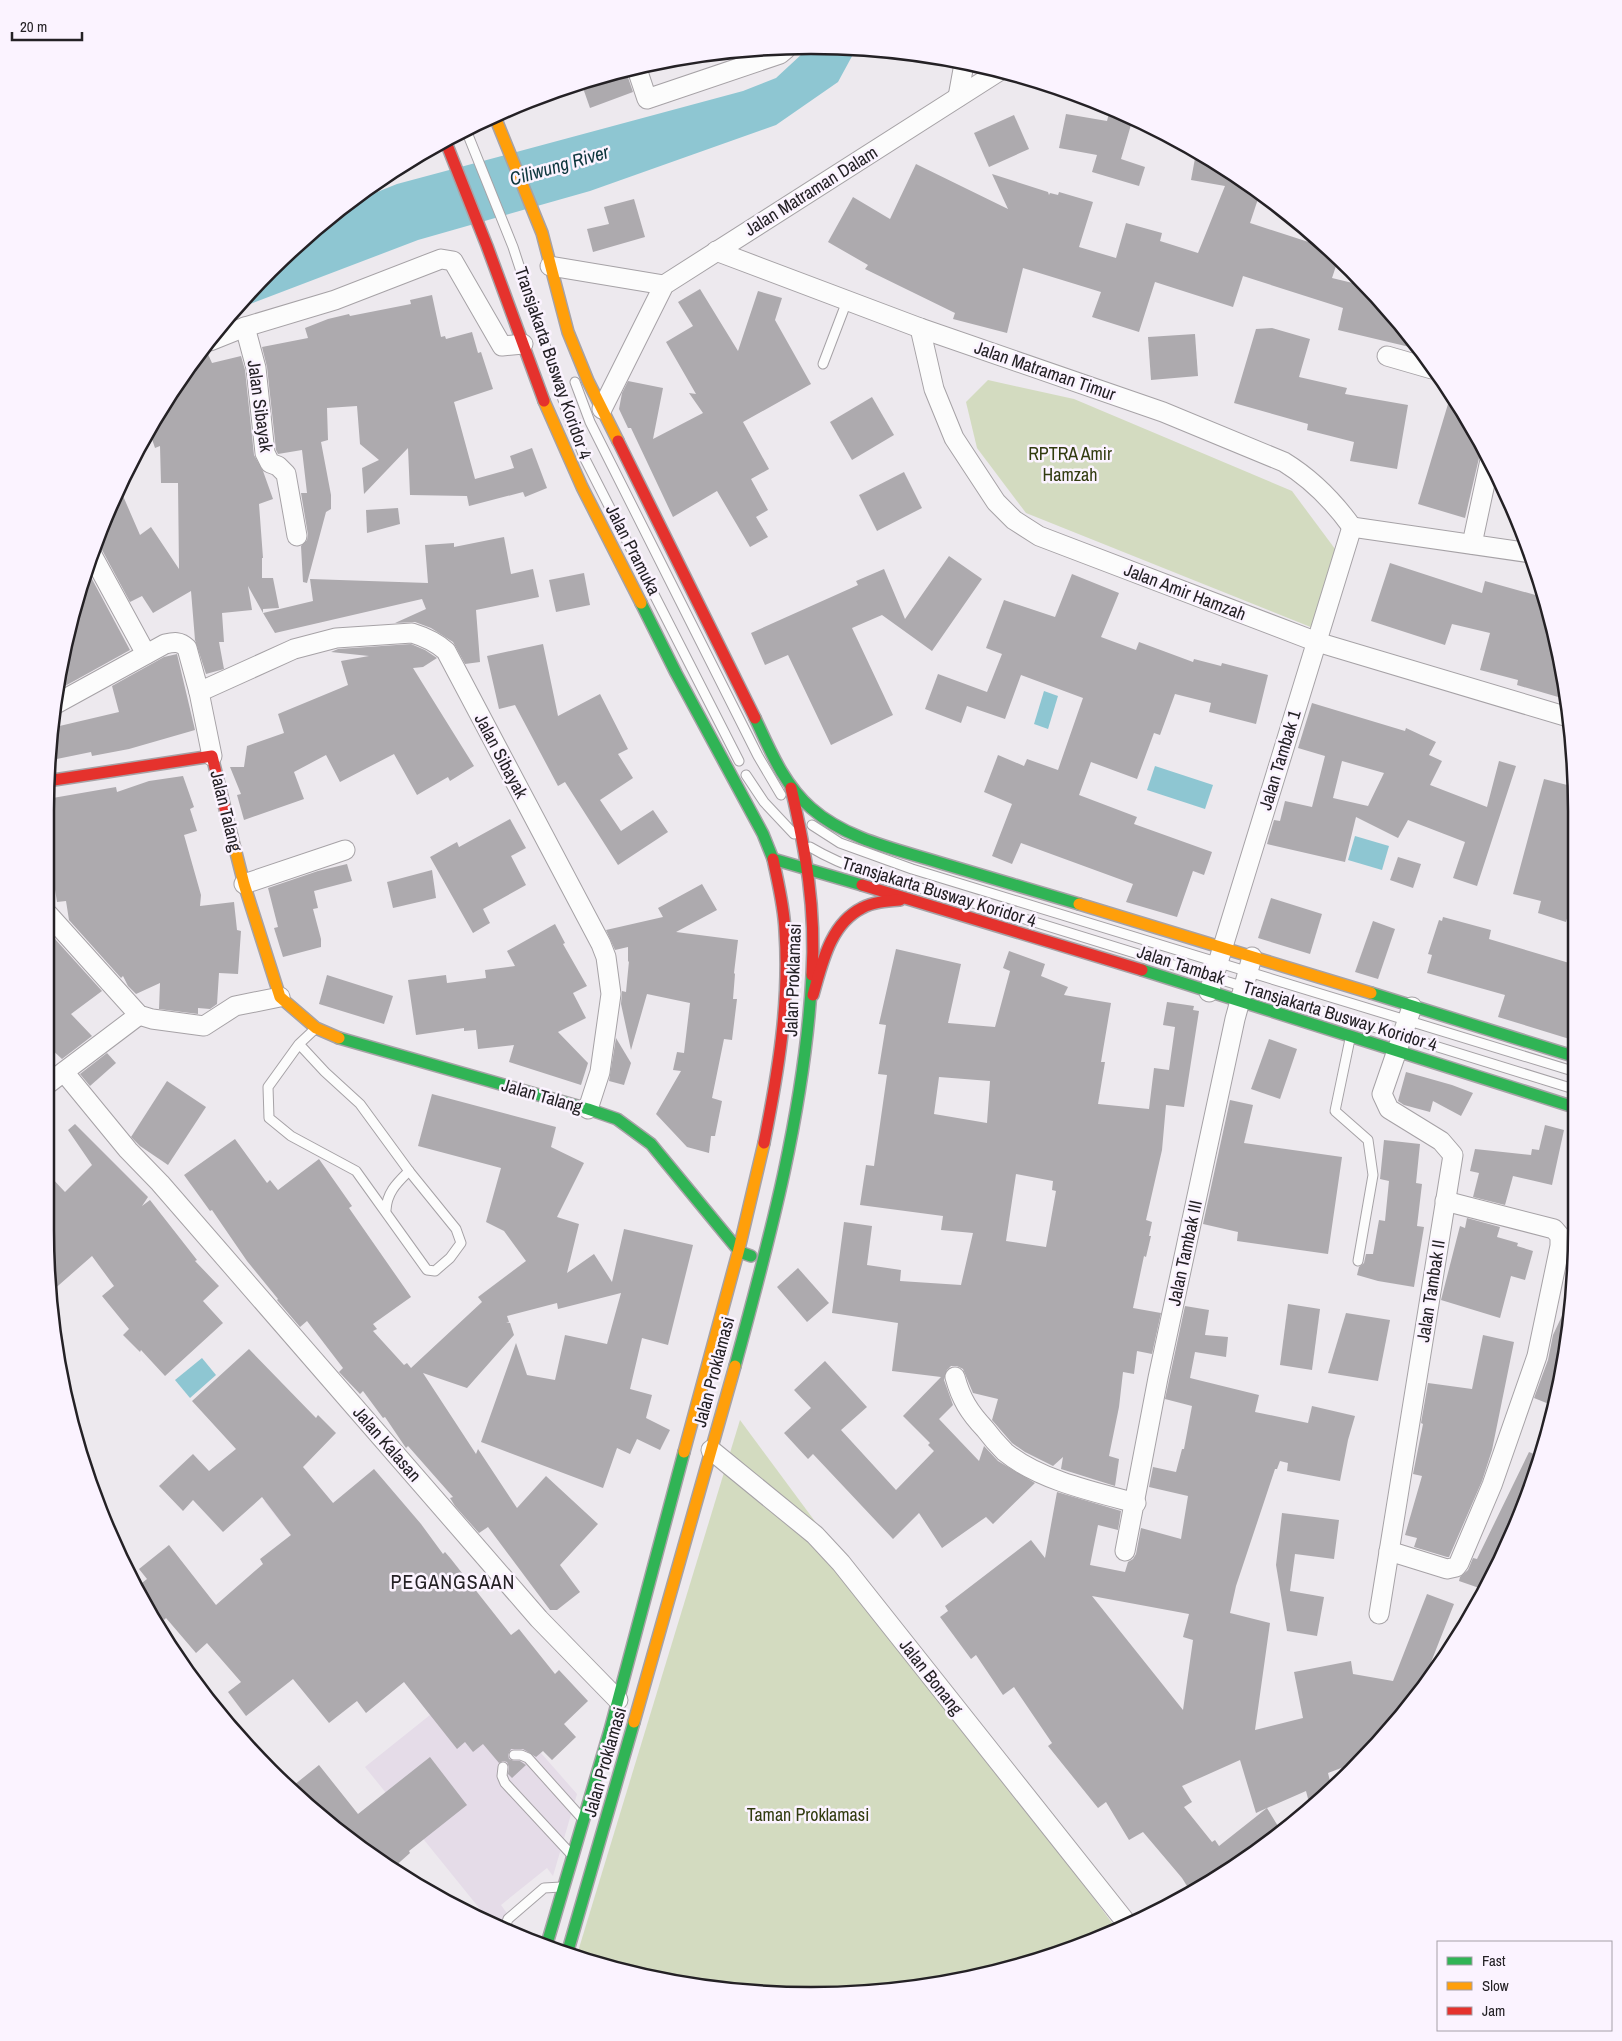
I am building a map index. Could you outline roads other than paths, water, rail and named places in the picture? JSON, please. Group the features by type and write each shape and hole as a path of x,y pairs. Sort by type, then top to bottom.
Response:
{"main road":[{"name":"Jalan Pramuka","path":"497,122 542,233 568,332 602,409 791,788"},
{"name":"Jalan Pramuka","path":"448,147 487,246 549,414 582,487 676,673 763,834 774,859"},
{"name":"Jalan Talang","path":"55,780 212,756 244,884 280,997 316,1028 331,1036 588,1108 616,1119 651,1144 740,1252 762,1261"},
{"name":"Jalan Proklamasi","path":"569,1947 711,1450 762,1261 800,1093 809,1040 815,936 805,843 791,788"},
{"name":"Jalan Tambak","path":"791,788 802,802 826,821 874,842 1216,970 1404,1028 1568,1104"},
{"name":"Jalan Proklamasi","path":"548,1940 618,1700 686,1442 740,1252 759,1169 784,1032 787,987 787,935 774,859"},
{"name":"Jalan Tambak","path":"774,859 808,871 1079,950 1216,970 1246,979 1351,1036 1404,1028 1568,1056"},
{"path":"813,995 828,948 845,919 856,909 871,902 911,900"}],"street":[{"path":"638,74 648,98 778,55"},
{"path":"958,97 963,69"},
{"name":"Jalan Matraman Dalam","path":"664,285 991,76"},
{"name":"Jalan Matraman Timur","path":"716,251 920,328 1163,412 1284,462 1299,471 1341,512 1352,527"},
{"path":"221,336 245,327 335,300 441,259 453,261 502,346 523,344"},
{"path":"550,266 664,285 602,409"},
{"name":"Jalan Sibayak","path":"245,327 256,368 265,453 270,463 278,466 286,474 297,536"},
{"name":"Jalan Amir Hamzah","path":"920,328 934,389 954,438 996,502 1014,520 1039,536 1317,642 1562,715"},
{"path":"1387,356 1424,367"},
{"path":"1472,544 1488,471"},
{"path":"1352,527 1522,552"},
{"name":"Jalan Tambak 1","path":"1216,970 1352,527"},
{"path":"96,562 146,654"},
{"name":"Jalan Sibayak","path":"199,692 294,649 336,638 412,633 437,643 446,651 601,944 606,957 611,994 600,1072 588,1108"},
{"path":"62,701 164,644 174,642 183,644 187,648 199,692 212,756"},
{"path":"244,884 345,850"},
{"path":"54,921 140,1015 152,1019 204,1026 235,1006 280,997"},
{"name":"Jalan Tambak III","path":"1125,1551 1136,1503 1160,1369 1246,979"},
{"path":"57,1077 140,1015"},
{"name":"Jalan Tambak II","path":"1379,1614 1453,1155 1441,1141 1389,1109 1382,1094 1404,1028"},
{"name":"Jalan Kalasan","path":"57,1077 160,1183 539,1619 618,1700"},
{"path":"1389,1551 1447,1569 1456,1568 1459,1563 1492,1485 1537,1356 1560,1246 1560,1236 1554,1229 1445,1201"},
{"path":"955,1377 961,1398 975,1418 1005,1452 1041,1473 1082,1488 1136,1503"},
{"name":"Jalan Bonang","path":"711,1450 815,1535 841,1563 1124,1919"}],"lane":[{"name":"Transjakarta Busway Koridor 4","path":"468,136 513,247 568,416 585,459 749,780 764,802 805,843 836,860 868,874 1216,970"},
{"name":"Transjakarta Busway Koridor 4","path":"559,301 570,365 590,422 758,756 779,793 799,815 831,839 903,866 1216,970"},
{"path":"823,364 848,301"},
{"name":"Transjakarta Busway Koridor 4","path":"1246,979 1404,1028 1568,1087"},
{"path":"299,1044 325,1072 360,1104 409,1171 456,1229 461,1243 450,1258 436,1271 428,1270 356,1171 291,1136 269,1118 268,1087 299,1044 316,1028"},
{"name":"Transjakarta Busway Koridor 4","path":"1404,1028 1568,1070"},
{"path":"1351,1036 1335,1111 1368,1140 1371,1155 1373,1176 1358,1261"},
{"path":"386,1210 386,1199 393,1188 409,1171"},
{"path":"514,1756 522,1755 528,1758 583,1820"},
{"path":"503,1767 502,1776 504,1783 573,1856"},
{"path":"507,1923 508,1919 544,1888 563,1887"}],"water":[{"name":"Ciliwung River","path":"802,54 853,55 838,82 776,125 590,191 418,240 249,304 312,242 372,194 397,184 743,91 776,78"},
{"path":"1044,691 1058,696 1048,729 1034,724"},
{"path":"1155,766 1213,785 1205,809 1147,790"},
{"path":"1355,836 1389,846 1382,870 1348,860"},
{"path":"202,1358 216,1375 190,1398 175,1380"}],"district":[{"name":"PEGANGSAAN","path":"453,1582"}],"park label":[{"name":"RPTRA Amir Hamzah","path":"1070,464"},
{"name":"Taman Proklamasi","path":"808,1815"}]}
